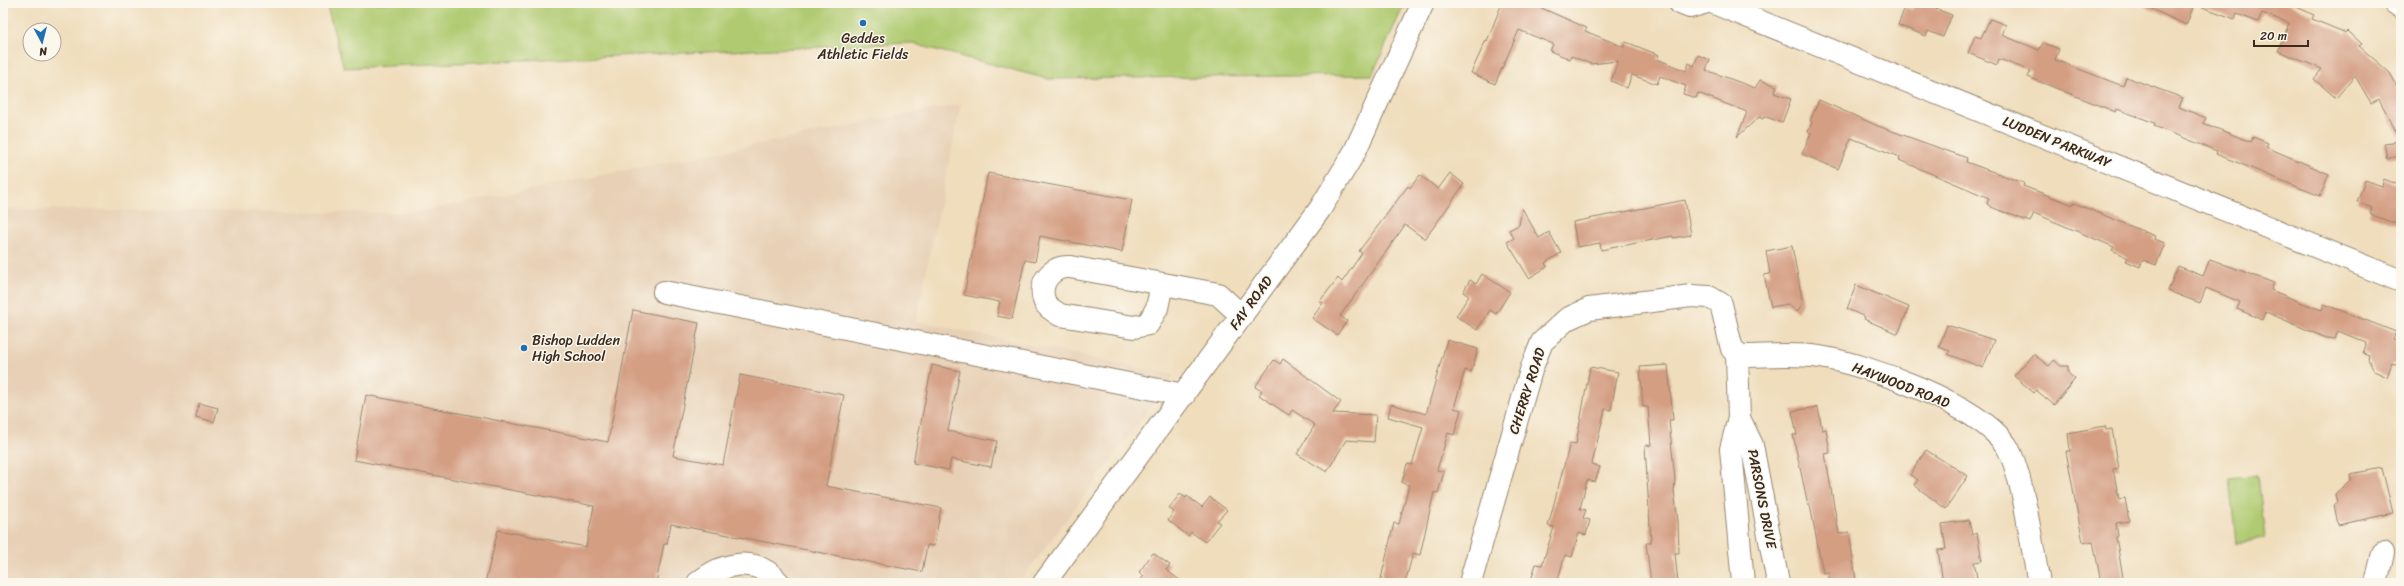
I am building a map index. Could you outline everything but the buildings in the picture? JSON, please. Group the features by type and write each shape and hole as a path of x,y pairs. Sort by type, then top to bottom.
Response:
{"street":[{"name":"FAY ROAD","path":"1044,583 1184,395 1320,208 1354,153 1423,3"},
{"path":"1680,3 1690,7 1704,3"},
{"path":"2395,3 2401,7"},
{"name":"LUDDEN PARKWAY","path":"1723,5 2401,281"},
{"path":"1162,284 1157,308 1148,324 1134,327 1060,314 1050,309 1044,301 1043,290 1049,273 1060,267 1162,284 1218,294 1242,316"},
{"path":"664,292 1184,395"},
{"name":"CHERRY ROAD","path":"1470,583 1532,367 1542,342 1567,319 1589,309 1690,296 1709,296 1721,304 1732,349 1737,354"},
{"name":"PARSONS DRIVE","path":"1737,354 1739,418 1731,448 1743,583"},
{"name":"HAYWOOD ROAD","path":"1737,354 1741,356 1819,356 1867,369 1934,395 1990,427 2006,446 2017,471 2038,583"},
{"name":"PARSONS DRIVE","path":"1739,418 1752,445 1778,583"},
{"path":"2376,583 2383,553"},
{"path":"698,583 708,575 728,565 752,565 771,573 778,583"}],"shaded area":[{"name":"Bishop Ludden High School","path":"961,104 916,321 1174,375 1019,583 3,583 3,209 411,213"}],"green space":[{"name":"Geddes Athletic Fields","path":"326,3 1405,3 1372,75 1048,79 910,43 344,68"},
{"path":"2258,475 2265,539 2236,543 2229,478"}],"place":[{"name":"Geddes Athletic Fields","path":"863,23"},
{"name":"Bishop Ludden High School","path":"524,348"}]}
